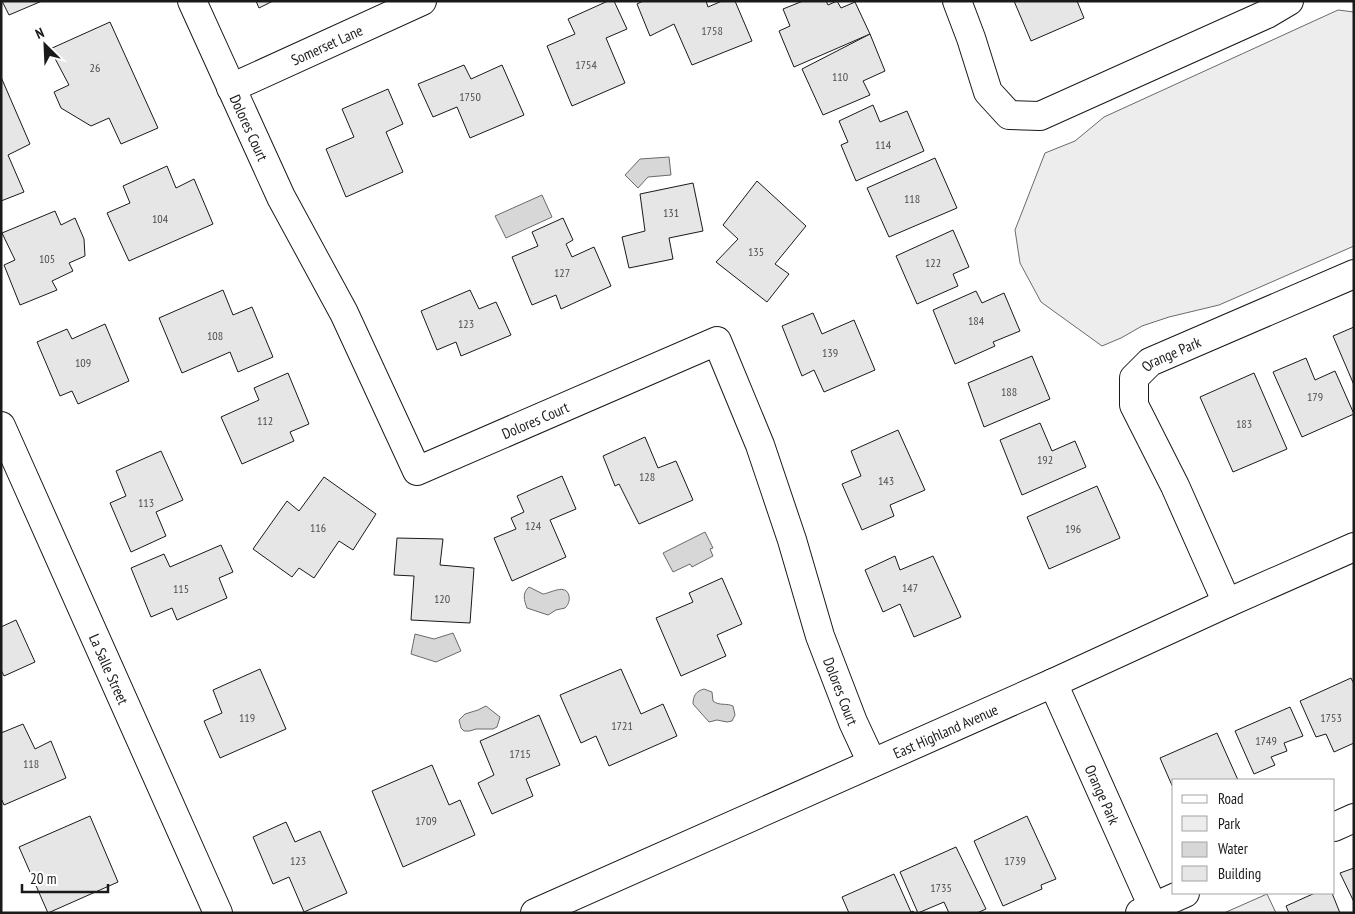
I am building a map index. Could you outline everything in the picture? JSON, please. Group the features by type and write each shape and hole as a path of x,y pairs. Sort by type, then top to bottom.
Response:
{"street":[{"name":"Dolores Court","path":"192,1 281,197 344,313 417,471 717,341 760,445 792,540 820,636 853,722 872,763"},
{"name":"Somerset Lane","path":"232,88 422,1"},
{"path":"957,1 988,92 1009,115 1040,116 1267,14 1288,1"},
{"name":"Orange Park","path":"1227,603 1175,486 1134,405 1134,378 1150,362 1354,274"},
{"name":"La Salle Street","path":"1,426 218,913"},
{"name":"East Highland Avenue","path":"535,913 1354,547"},
{"name":"Orange Park","path":"1053,683 1146,910"},
{"path":"1335,827 1354,818"},
{"path":"1146,910 1183,894"}],"green space":[{"path":"1338,10 1354,12 1354,246 1219,305 1169,317 1142,326 1102,346 1041,302 1020,263 1015,230 1045,153 1075,141 1104,117"},
{"path":"1267,894 1276,913 1224,913"}],"water":[{"path":"669,157 671,175 648,177 638,188 625,175 640,159"},
{"path":"542,195 552,217 506,238 495,216"},
{"path":"705,532 713,548 710,549 713,556 692,567 690,564 673,572 663,553"},
{"path":"529,587 543,594 562,589 565,590 569,596 568,603 565,608 556,610 548,615 527,608 524,597"},
{"path":"453,633 461,651 436,662 411,654 415,634 434,639"},
{"path":"704,689 712,692 715,703 733,706 735,715 732,721 717,720 709,722 693,704 696,694"},
{"path":"486,706 500,717 497,727 470,731 464,731 461,728 459,720 465,714"}],"building":[{"path":"2,1 42,1 9,15"},
{"path":"256,1 273,1 259,8"},
{"path":"608,1 614,1 627,29 606,38 625,83 572,106 547,46 575,34 568,19"},
{"path":"643,1 706,1 708,7 722,1 735,1 752,41 692,65 674,24 650,36 637,4"},
{"path":"803,1 826,1 828,5 837,1 841,8 855,2 870,34 794,67 779,31 790,26 783,9"},
{"path":"1014,1 1077,1 1084,18 1031,41"},
{"path":"110,22 158,128 121,144 109,118 91,126 61,108 54,92 69,85 50,49"},
{"path":"870,34 885,71 863,81 870,95 823,115 802,69"},
{"path":"464,65 471,79 502,65 524,115 470,138 457,107 433,117 418,84"},
{"path":"1,77 30,144 8,155 24,192 1,201"},
{"path":"388,89 403,124 386,132 403,172 346,197 326,149 354,137 342,109"},
{"path":"873,105 880,122 907,111 924,151 856,181 841,145 848,142 839,121"},
{"path":"935,158 957,208 889,237 867,188"},
{"path":"167,166 176,188 194,179 213,224 129,261 107,213 130,203 123,186"},
{"path":"757,181 806,226 775,264 789,274 767,302 716,262 738,239 723,225"},
{"path":"693,183 703,231 669,238 673,259 629,268 622,237 645,231 640,194"},
{"path":"55,211 61,225 75,218 84,239 85,256 69,263 73,271 52,281 57,290 20,305 4,265 15,260 2,233"},
{"path":"563,218 573,240 566,244 572,257 594,247 611,286 561,309 556,295 532,305 512,257 538,246 532,232"},
{"path":"953,230 969,267 953,274 958,286 917,304 896,256"},
{"path":"223,290 233,315 252,307 273,357 238,372 230,352 182,373 159,318"},
{"path":"470,290 479,309 496,302 511,335 461,356 456,342 437,350 421,311"},
{"path":"976,291 982,303 1004,293 1020,331 993,342 995,346 955,364 933,310"},
{"path":"813,313 822,334 854,320 875,370 824,392 814,370 802,376 782,326"},
{"path":"105,324 129,381 78,404 72,391 60,396 37,342 67,329 72,339"},
{"path":"1354,327 1354,385 1333,336"},
{"path":"1032,356 1050,399 984,427 968,383"},
{"path":"1306,358 1315,380 1335,371 1354,414 1302,437 1273,372"},
{"path":"288,373 309,424 290,432 294,441 242,464 221,417 259,400 254,388"},
{"path":"1254,373 1287,449 1233,472 1200,397"},
{"path":"1040,423 1052,451 1075,441 1086,467 1022,495 1000,440"},
{"path":"898,430 925,490 890,505 894,516 862,530 842,484 861,476 851,451"},
{"path":"645,437 658,468 676,461 693,500 639,524 619,484 615,486 603,456"},
{"path":"161,451 183,500 156,512 166,536 131,552 110,503 126,496 116,471"},
{"path":"562,476 576,509 550,520 566,557 512,581 494,538 516,529 511,518 524,512 517,496"},
{"path":"324,477 376,514 353,550 339,541 314,578 299,568 292,577 253,549 287,501 299,511"},
{"path":"1097,486 1120,538 1049,569 1027,517"},
{"path":"397,538 443,539 440,565 474,568 470,623 411,620 414,576 394,575"},
{"path":"221,545 233,572 219,578 227,598 177,620 172,608 151,617 131,568 164,554 170,567"},
{"path":"895,556 900,570 933,556 961,617 914,637 900,604 883,612 865,570"},
{"path":"722,578 742,624 717,635 726,656 681,676 656,618 693,602 689,593"},
{"path":"16,620 35,662 4,676 1,670 1,627"},
{"path":"260,669 286,729 220,758 204,721 222,713 213,690"},
{"path":"621,669 641,714 663,704 677,736 609,766 596,736 581,743 560,695"},
{"path":"1351,678 1354,684 1354,743 1334,752 1326,734 1316,737 1300,701"},
{"path":"1290,707 1303,736 1284,743 1287,751 1271,757 1275,765 1254,774 1235,731"},
{"path":"539,715 560,765 526,779 533,796 492,814 478,783 494,775 480,741"},
{"path":"23,724 35,749 51,741 66,778 4,805 1,798 1,733"},
{"path":"1217,733 1238,779 1172,779 1172,785 1160,758"},
{"path":"432,765 449,805 460,800 475,835 403,867 372,791"},
{"path":"90,816 118,882 48,913 19,847"},
{"path":"1027,816 1056,879 1041,885 1042,889 1003,906 974,841"},
{"path":"286,822 295,842 320,831 347,893 304,912 289,877 273,884 253,837"},
{"path":"956,847 986,909 977,913 949,913 944,902 918,913 900,872"},
{"path":"1354,868 1354,902 1340,873"},
{"path":"894,874 911,912 913,911 914,913 849,913 842,897"},
{"path":"1313,894 1332,894 1340,913 1289,913 1286,906"}]}
